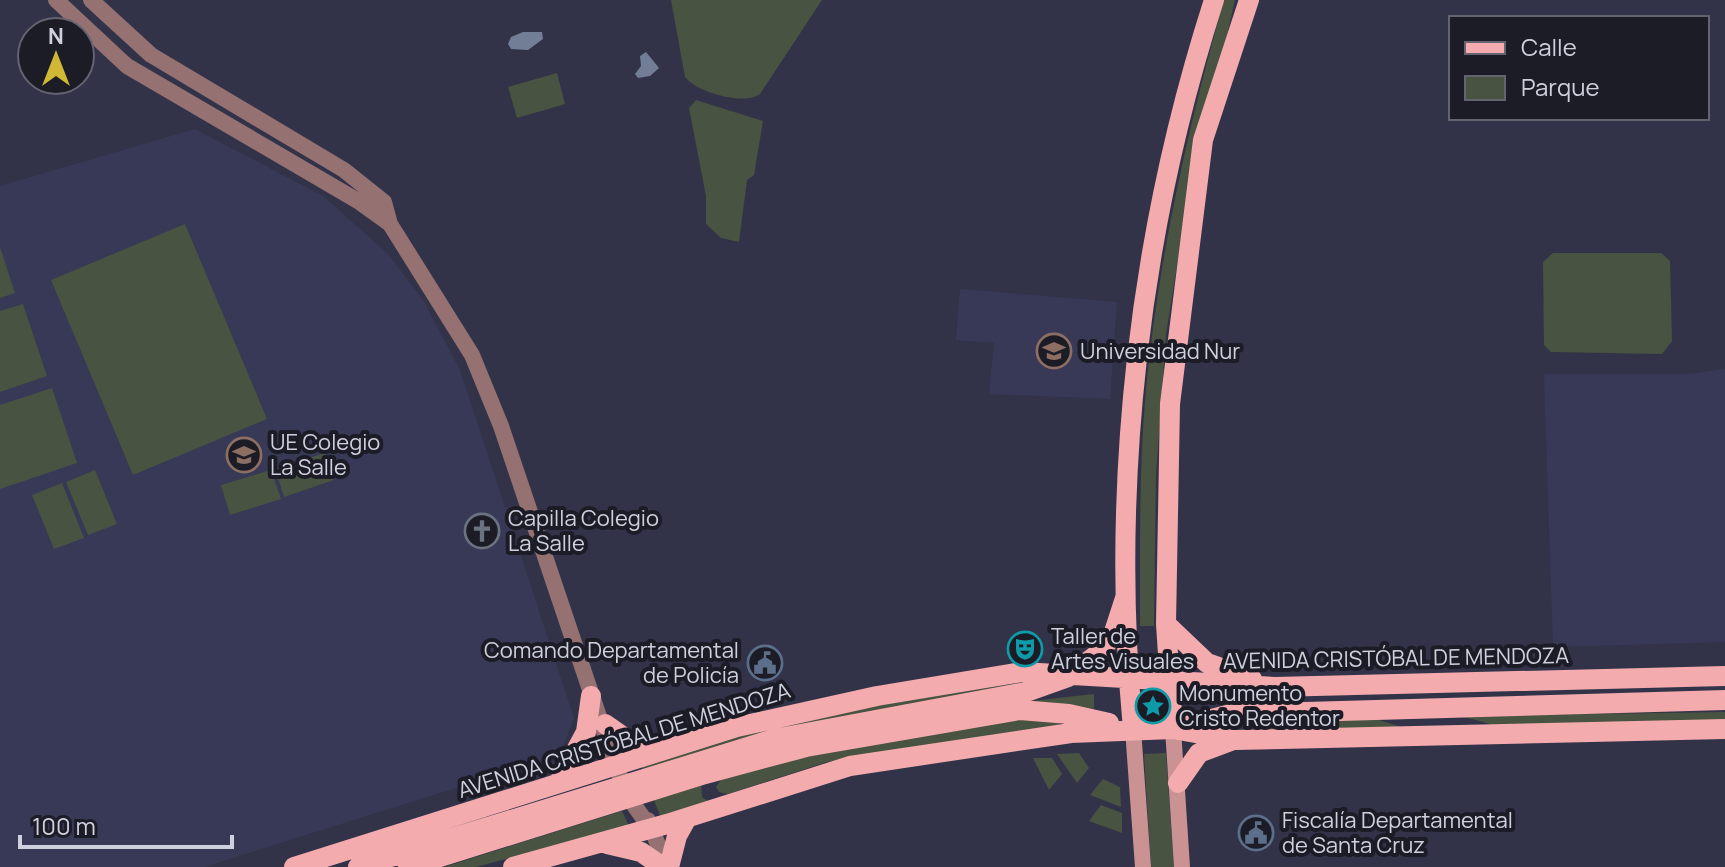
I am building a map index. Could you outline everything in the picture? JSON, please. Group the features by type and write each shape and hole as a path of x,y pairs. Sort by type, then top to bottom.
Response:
{"main road":[{"path":"1143,867 1125,598 1131,409 1144,311 1173,148 1214,0"},
{"path":"1182,867 1166,624 1170,404 1203,140 1249,0"},
{"path":"1068,677 1106,645 1120,619 1125,598"},
{"path":"1166,624 1207,663 1275,687"},
{"name":"AVENIDA CRISTÓBAL DE MENDOZA","path":"408,867 629,780 663,751 737,727 877,696 1022,672 1275,687 1725,676"},
{"name":"AVENIDA CRISTÓBAL DE MENDOZA","path":"358,867 629,780 804,731 1026,692 1068,677"},
{"path":"559,782 586,732 591,696"},
{"name":"AVENIDA CRISTÓBAL DE MENDOZA","path":"1173,729 1231,714 1725,700"},
{"path":"1389,709 1479,734"},
{"name":"AVENIDA CRISTÓBAL DE MENDOZA","path":"294,867 559,782 705,774 806,747 1020,710 1069,714 1133,729"},
{"path":"1178,783 1199,753 1234,740 1264,713"},
{"path":"605,724 638,747 663,751"},
{"name":"AVENIDA CRISTÓBAL DE MENDOZA","path":"513,867 651,829 850,766 1014,739 1133,729 1173,729 1234,740 1725,729"},
{"path":"705,774 718,807"},
{"path":"599,844 641,852 666,867 687,818"}],"street":[{"path":"56,0 127,66 347,195 390,224"},
{"path":"91,0 151,55 344,170 384,202 390,224 472,355 538,526 591,696 666,867"},
{"path":"591,696 629,780"}],"shaded area":[{"path":"523,32 542,32 543,39 528,50 511,49 508,44 511,37"},
{"path":"646,52 659,68 650,76 638,78 635,74 641,66 640,56"},
{"name":"UE Colegio La Salle","path":"195,129 323,196 388,254 423,300 460,370 574,718 564,744 545,760 204,867 0,867 0,186"},
{"name":"Universidad Nur","path":"960,289 1117,302 1110,399 989,394 994,343 956,340"},
{"path":"1725,369 1725,642 1553,647 1544,374 1689,374"}],"green space":[{"path":"671,0 822,0 760,94 743,99 709,92 685,77"},
{"path":"1224,0 1235,0 1183,229 1166,334 1156,476 1154,626 1140,626 1142,456 1150,349 1175,198"},
{"path":"557,73 565,104 517,118 508,87"},
{"path":"696,100 763,121 754,175 747,180 739,242 721,238 706,224 706,196 689,108"},
{"path":"185,224 267,419 133,475 51,280"},
{"path":"0,247 15,293 0,298"},
{"path":"1553,253 1661,253 1670,261 1672,341 1662,354 1551,352 1544,345 1543,262"},
{"path":"23,304 47,376 0,392 0,311"},
{"path":"52,388 77,463 0,489 0,405"},
{"path":"325,453 334,480 284,497 275,469"},
{"path":"95,470 117,524 88,535 66,482"},
{"path":"271,470 281,499 230,515 221,485"},
{"path":"62,483 84,538 54,549 32,495"},
{"path":"1028,683 643,771 641,765 736,734 822,714"},
{"path":"1094,694 1094,709 1031,701"},
{"path":"1725,712 1725,720 1501,727 1461,716"},
{"path":"1027,716 1058,721 1059,725 827,762 728,794 719,792 716,787 723,777 793,757"},
{"path":"1376,719 1408,729 1258,733 1273,720"},
{"path":"1079,753 1089,768 1077,783 1057,754"},
{"path":"1166,753 1174,867 1151,867 1144,754"},
{"path":"1033,758 1052,758 1062,774 1049,790"},
{"path":"1103,779 1120,787 1121,807 1090,795"},
{"path":"701,783 702,797 709,802 661,818 653,798"},
{"path":"1101,805 1122,813 1122,833 1089,821"},
{"path":"622,811 629,826 476,867 444,867"}],"place":[{"name":"Universidad Nur","path":"1054,351"},
{"name":"UE Colegio La Salle","path":"244,455"},
{"name":"Capilla Colegio La Salle","path":"482,531"},
{"name":"Taller de Artes Visuales","path":"1025,649"},
{"name":"Comando Departamental de Policía","path":"765,663"},
{"name":"Monumento Cristo Redentor","path":"1153,706"},
{"name":"Fiscalía Departamental de Santa Cruz","path":"1256,833"}]}
